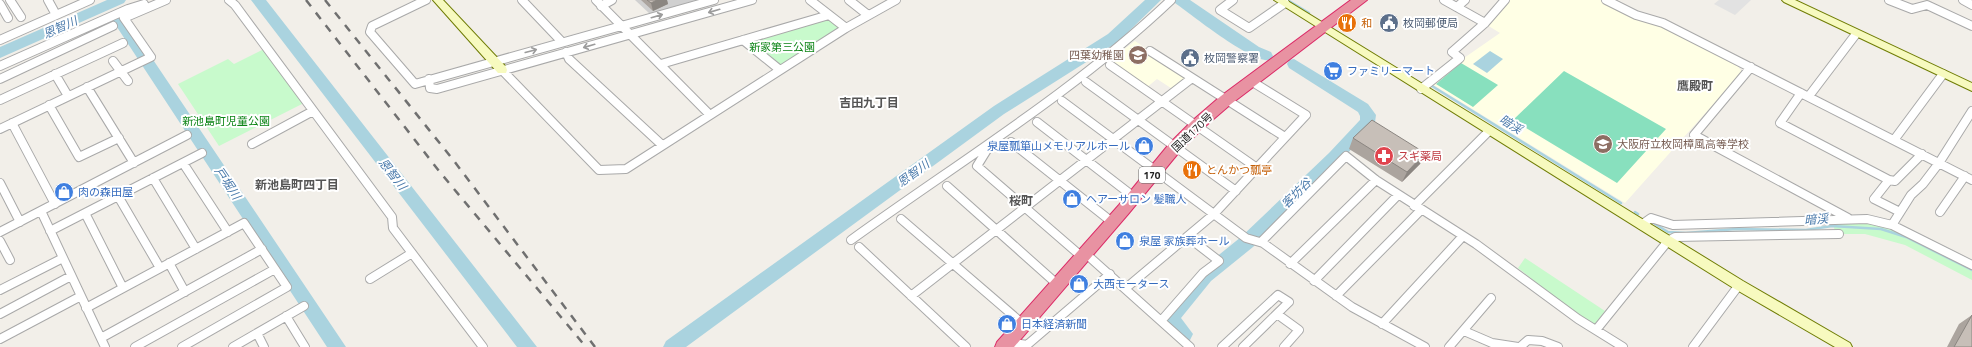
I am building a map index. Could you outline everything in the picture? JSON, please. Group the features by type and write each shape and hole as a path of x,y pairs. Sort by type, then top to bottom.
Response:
{"highway":[{"name":"国道170号","path":"1005,345 1134,197 1175,147 1197,125 1226,100 1360,0"}],"street":[{"path":"10,0 21,17"},
{"path":"48,0 54,11"},
{"path":"0,40 90,0"},
{"path":"0,66 128,8 152,0"},
{"path":"0,129 151,57 124,18 166,0"},
{"path":"229,0 235,5 392,218 393,228 483,347"},
{"path":"426,0 372,26 370,32 415,84 714,0"},
{"path":"438,0 502,70 599,170 626,169 709,114 891,1"},
{"path":"522,0 562,42"},
{"path":"598,3 612,0"},
{"path":"429,79 430,88 437,89 752,0"},
{"path":"810,0 846,28"},
{"path":"849,0 868,16"},
{"path":"851,240 991,143 1104,60 1171,0"},
{"path":"1233,0 1220,10 1249,28 1283,1 1420,89 1668,242 1846,347"},
{"path":"1444,0 1485,23"},
{"path":"1457,7 1465,0"},
{"path":"1420,89 1460,58 1452,52 1485,23 1505,0"},
{"path":"1606,0 1636,15 1663,23 1969,178 1940,212"},
{"path":"1787,0 1856,34 1972,87"},
{"path":"1889,0 1912,9 1927,6 1972,26"},
{"path":"1963,0 1972,5"},
{"path":"598,3 661,64 709,114"},
{"path":"0,4 8,18"},
{"path":"661,64 829,15"},
{"path":"0,79 113,26"},
{"path":"1856,34 1780,123 1889,180 1895,181 1922,154"},
{"path":"743,40 780,70"},
{"path":"0,100 123,43"},
{"path":"1150,51 1285,137"},
{"path":"566,52 569,59 662,145"},
{"path":"113,61 128,81"},
{"path":"1110,65 1256,168"},
{"path":"1751,67 1694,135 1848,218"},
{"path":"55,74 68,96"},
{"path":"1894,140 1942,74"},
{"path":"911,296 1192,78"},
{"path":"1126,288 1214,214 1306,115 1251,81"},
{"path":"1086,82 1236,191"},
{"path":"87,87 134,163"},
{"path":"1062,102 1246,238 1261,242 1336,296 1382,324 1425,347"},
{"path":"49,105 79,157 119,138"},
{"path":"252,144 313,111"},
{"path":"1892,225 1911,195 1923,184 1939,163 1972,112"},
{"path":"1037,122 1134,197"},
{"path":"12,123 55,204"},
{"path":"1336,296 1489,131"},
{"path":"0,232 187,135"},
{"path":"1011,142 1112,222"},
{"path":"991,143 977,166 1024,208 1110,274 1190,347"},
{"path":"50,231 202,153"},
{"path":"1261,242 1346,156 1376,180 1476,244 1554,302 1623,347"},
{"path":"183,163 228,232"},
{"path":"153,178 196,249"},
{"path":"1290,264 1376,180"},
{"path":"1889,180 1874,199 1900,212"},
{"path":"0,183 20,222"},
{"path":"947,186 1057,284"},
{"path":"1314,281 1398,195"},
{"path":"118,196 160,268"},
{"path":"41,212 103,343 185,292 262,249"},
{"path":"85,213 123,288"},
{"path":"1641,225 1652,218 1672,224 1740,224 1848,218 1867,219 1892,225 1972,265"},
{"path":"901,219 1023,324"},
{"path":"86,308 244,223 287,286 182,347"},
{"path":"1596,330 1668,242 1675,237 1839,234"},
{"path":"1382,324 1463,236"},
{"path":"1161,320 1203,273 1219,261 1188,237"},
{"path":"0,241 10,260"},
{"path":"859,247 966,347"},
{"path":"370,279 412,253"},
{"path":"0,290 62,258"},
{"path":"169,263 185,292"},
{"path":"135,347 275,268"},
{"path":"1005,345 1027,345 1110,274"},
{"path":"0,314 71,276"},
{"path":"1693,347 1739,285"},
{"path":"1222,347 1278,294 1289,302 1243,347"},
{"path":"0,339 81,296"},
{"path":"1449,347 1491,298"},
{"path":"233,347 304,306"},
{"path":"1277,314 1299,330 1284,347"},
{"path":"286,316 305,347"},
{"path":"1464,331 1492,343 1519,347 1528,340 1542,341 1558,347"},
{"path":"257,333 264,347"}],"shaded area":[{"path":"635,0 703,0 650,14"},
{"name":"大阪府立枚岡樟風高等学校","path":"1507,0 1600,0 1640,19 1661,26 1737,65 1742,72 1625,203 1432,84 1464,58 1500,33 1487,25"},
{"path":"1719,0 1751,0 1735,15 1714,4"},
{"path":"1135,41 1147,49 1145,51 1187,79 1174,90 1157,79 1146,88 1107,62"}],"green space":[{"name":"新家第三公園","path":"823,18 833,19 840,24 838,29 782,65 775,64 751,43 751,40"},
{"name":"新池島町児童公園","path":"264,49 304,103 219,146 178,84 228,59 234,64"},
{"path":"1461,63 1498,85 1473,107 1436,84"},
{"path":"1564,71 1666,129 1617,183 1513,120"},
{"path":"1833,219 1892,225 1972,265 1972,280 1905,245 1865,234 1835,234"},
{"path":"1525,258 1605,311 1595,324 1589,324 1518,268"}],"water":[{"path":"1490,51 1503,59 1487,73 1473,64"}],"building":[{"path":"647,0 657,0 651,3"},
{"path":"1372,120 1425,153 1407,172 1353,138"},
{"path":"1972,315 1972,347 1954,347"}],"waterway":[{"name":"恩智川","path":"0,53 119,0"},
{"name":"恩智川","path":"258,0 528,347"},
{"name":"恩智川","path":"672,347 999,110 1113,38 1154,0"},
{"name":"客坊谷","path":"1180,0 1254,51 1266,56"},
{"name":"暗渓","path":"1289,1 1309,13"},
{"name":"戸堀川","path":"118,18 337,347"},
{"name":"客坊谷","path":"1184,334 1173,324 1172,316 1205,276 1247,242 1335,157 1367,122 1368,115 1363,108 1294,64"},
{"name":"暗渓","path":"1432,86 1621,203"},
{"name":"暗渓","path":"1655,224 1668,232 1686,233 1736,229 1806,230 1832,226 1881,229 1906,237 1972,270"}],"railway":[{"path":"306,0 439,171 586,347"},
{"path":"325,0 454,161 595,347"}],"place":[{"name":"和","path":"1347,23"},
{"name":"枚岡郵便局","path":"1389,23"},
{"name":"四葉幼稚園","path":"1138,55"},
{"name":"枚岡警察署","path":"1190,58"},
{"name":"ファミリーマート","path":"1333,71"},
{"name":"大阪府立枚岡樟風高等学校","path":"1603,144"},
{"name":"泉屋瓢箪山メモリアルホール","path":"1144,146"},
{"name":"スギ薬局","path":"1384,156"},
{"name":"とんかつ瓢亭","path":"1192,170"},
{"name":"肉の森田屋","path":"64,192"},
{"name":"ヘアーサロン 髪職人","path":"1072,199"},
{"name":"泉屋 家族葬ホール","path":"1125,241"},
{"name":"大西モータース","path":"1079,284"},
{"name":"日本経済新聞","path":"1007,324"}],"district":[{"name":"鷹殿町","path":"1695,85"},
{"name":"吉田九丁目","path":"869,102"},
{"name":"新池島町四丁目","path":"297,184"},
{"name":"桜町","path":"1021,200"}]}
